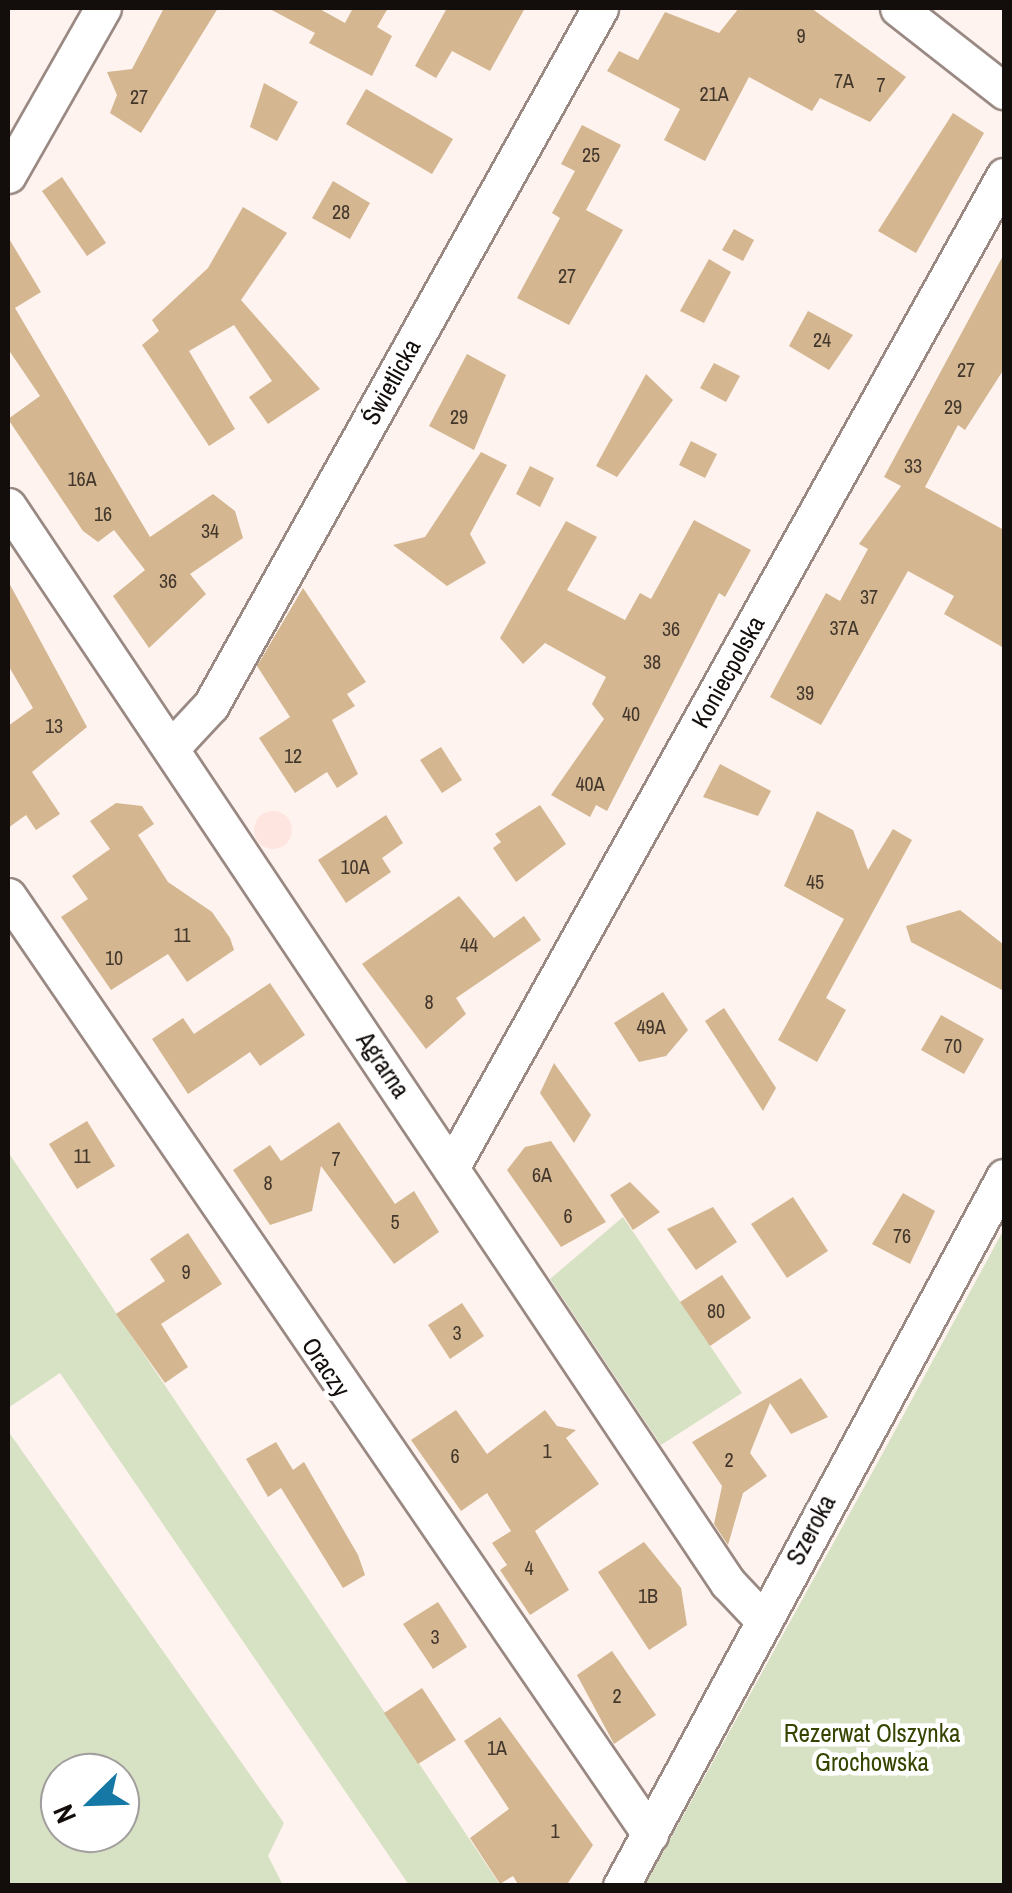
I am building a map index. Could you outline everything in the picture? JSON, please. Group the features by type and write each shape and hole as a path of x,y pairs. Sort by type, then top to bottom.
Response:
{"street":[{"path":"8,175 103,8"},
{"name":"Świetlicka","path":"172,747 211,705 600,8"},
{"path":"898,8 1004,91"},
{"name":"Koniecpolska","path":"452,1168 1004,176"},
{"name":"Agrarna","path":"8,506 728,1583 764,1620"},
{"name":"Oraczy","path":"8,896 650,1834"},
{"name":"Szeroka","path":"621,1886 1004,1176"}],"shaded area":[{"path":"273,811 287,816 292,830 287,844 273,849 259,844 254,830 259,816"}],"green space":[{"path":"8,1152 500,1885 409,1885 60,1373 8,1408"},
{"path":"623,1217 742,1393 661,1445 550,1279"},
{"name":"Rezerwat Olszynka Grochowska","path":"1004,1229 1004,1885 645,1885 878,1462"},
{"path":"8,1431 284,1823 268,1856 283,1885 8,1885"}],"building":[{"path":"164,8 218,8 141,133 110,113 117,95 107,72 132,69"},
{"path":"268,8 318,8 345,23 353,8 388,8 377,27 392,36 372,76 309,43 315,33"},
{"path":"447,8 525,8 490,71 452,51 436,78 415,66"},
{"path":"739,8 811,8 906,77 870,122 820,98 812,111 749,77 705,161 664,140 680,109 607,71 619,51 638,60 665,12 719,33"},
{"path":"264,83 298,102 277,141 250,127"},
{"path":"366,89 453,139 432,174 346,124"},
{"path":"953,113 984,133 916,253 878,231"},
{"path":"582,125 621,145 586,210 623,230 569,325 517,298 560,218 552,213 575,171 561,164"},
{"path":"62,177 106,243 87,256 42,191"},
{"path":"333,181 370,203 350,239 312,218"},
{"path":"243,207 287,233 241,300 320,389 268,424 249,397 272,381 234,325 189,351 235,429 209,446 142,345 159,331 152,320 208,268"},
{"path":"734,229 754,240 743,261 722,250"},
{"path":"8,237 41,292 15,308 150,537 213,494 235,511 243,538 190,574 206,594 149,648 113,596 145,570 114,530 98,542 83,531 8,419 40,396 8,349"},
{"path":"1004,254 1004,369 965,430 958,425 925,487 1004,530 1004,648 944,614 954,596 908,571 821,725 770,697 826,593 840,601 868,549 859,544 901,486 884,477"},
{"path":"709,259 731,272 704,323 680,311"},
{"path":"808,311 853,335 829,370 789,346"},
{"path":"467,354 506,375 474,450 429,426"},
{"path":"714,363 740,376 726,402 700,388"},
{"path":"646,374 673,400 617,477 596,466"},
{"path":"691,441 717,454 705,478 679,465"},
{"path":"481,452 507,465 470,534 486,563 447,586 393,545 425,537"},
{"path":"530,466 554,478 540,507 516,494"},
{"path":"694,520 751,550 725,597 719,593 607,811 596,805 590,817 551,795 604,719 592,704 606,677 545,643 523,664 500,638 566,521 597,537 567,590 625,620 640,593 651,599"},
{"path":"8,581 87,727 32,772 60,814 36,830 26,815 8,828 8,726 33,708 8,665"},
{"path":"303,588 366,682 347,694 355,706 332,720 358,774 337,788 327,772 295,793 259,738 290,717 257,666"},
{"path":"441,747 462,780 442,793 420,760"},
{"path":"720,764 771,791 758,816 703,797"},
{"path":"116,803 142,806 154,824 138,835 168,882 212,912 230,938 234,950 187,982 168,954 111,990 61,917 88,899 72,876 110,849 90,821"},
{"path":"540,805 566,844 516,882 493,848 501,842 495,834"},
{"path":"817,811 853,830 868,870 893,829 912,840 826,998 846,1010 817,1062 778,1040 844,919 784,886"},
{"path":"386,815 403,843 382,858 391,872 346,903 318,860"},
{"path":"459,896 494,938 524,916 541,940 456,998 466,1014 426,1049 362,964"},
{"path":"960,910 1004,945 1004,991 911,942 906,926"},
{"path":"270,983 305,1035 260,1066 250,1052 188,1094 152,1039 183,1018 194,1034"},
{"path":"663,992 688,1030 666,1056 639,1062 614,1023"},
{"path":"724,1008 776,1088 763,1111 705,1021"},
{"path":"941,1015 984,1039 964,1074 921,1050"},
{"path":"554,1063 591,1115 574,1143 540,1093"},
{"path":"87,1121 115,1166 77,1189 49,1144"},
{"path":"339,1122 395,1204 414,1191 439,1232 394,1264 321,1166 312,1211 270,1225 233,1170 270,1145 281,1161"},
{"path":"551,1141 606,1222 561,1247 507,1170 525,1147"},
{"path":"630,1182 660,1212 633,1230 610,1195"},
{"path":"903,1193 935,1211 910,1264 872,1244"},
{"path":"793,1197 828,1251 787,1278 751,1224"},
{"path":"713,1207 737,1242 696,1270 667,1229"},
{"path":"188,1233 222,1284 161,1324 188,1367 165,1383 116,1314 165,1281 150,1259"},
{"path":"722,1275 751,1318 710,1346 680,1302"},
{"path":"462,1303 484,1336 450,1359 428,1325"},
{"path":"801,1378 828,1417 791,1434 770,1403 750,1453 767,1476 743,1493 728,1545 714,1524 722,1486 692,1442"},
{"path":"456,1410 487,1454 545,1410 557,1426 576,1430 566,1438 599,1484 535,1531 569,1590 530,1615 500,1570 507,1565 492,1543 511,1531 487,1493 461,1511 411,1440"},
{"path":"276,1442 293,1470 304,1462 358,1555 365,1575 343,1588 281,1488 268,1497 246,1459"},
{"path":"644,1542 681,1588 687,1625 649,1650 598,1572"},
{"path":"438,1602 467,1647 433,1669 403,1624"},
{"path":"612,1651 656,1715 614,1744 577,1675"},
{"path":"422,1688 456,1740 418,1764 384,1713"},
{"path":"500,1717 593,1845 566,1886 519,1886 513,1876 500,1884 470,1838 509,1809 464,1741"}]}
